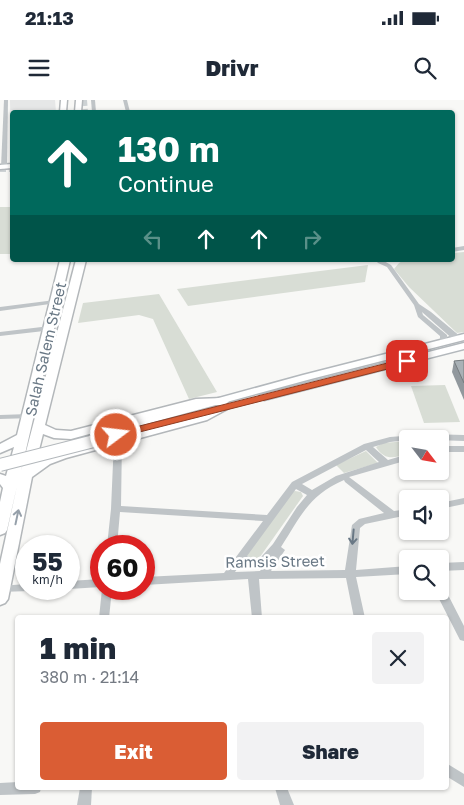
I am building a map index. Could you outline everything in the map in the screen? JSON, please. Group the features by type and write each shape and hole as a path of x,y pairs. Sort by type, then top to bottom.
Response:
{"highway":[{"name":"Salah Salem Street","path":"0,530 29,416 65,262"},
{"name":"Salah Salem Street","path":"1,594 26,475 80,262"},
{"path":"38,427 54,434 76,434 196,402 230,402"},
{"path":"26,475 46,461 202,417 230,402"},
{"path":"76,434 74,443 81,450"},
{"path":"0,449 23,437"},
{"path":"0,478 10,488"}],"main road":[{"path":"0,465 441,343 462,341"},
{"path":"0,460 462,341"}],"street":[{"path":"2,166 6,100"},
{"path":"391,262 417,305 420,316 444,337 441,343"},
{"path":"417,305 462,341"},
{"path":"0,311 54,306"},
{"path":"0,334 50,328"},
{"path":"0,417 29,416"},
{"path":"449,443 464,438"},
{"path":"227,576 268,518 295,484 367,446 394,439 399,440"},
{"path":"113,535 118,440"},
{"path":"449,445 464,444"},
{"path":"367,446 387,464"},
{"path":"449,449 464,450"},
{"path":"240,558 256,562 265,560 303,505 313,494 347,478 399,461"},
{"path":"257,615 253,584 312,502 326,490 347,478 399,462"},
{"path":"331,465 392,514"},
{"path":"295,484 313,494"},
{"path":"449,504 464,502"},
{"path":"116,509 268,518"},
{"path":"359,615 350,574 355,525 362,521 399,513"},
{"path":"449,567 464,566"},
{"name":"Ramsis Street","path":"155,580 399,571"},
{"path":"1,594 15,591"},
{"path":"104,615 106,600"},
{"path":"445,600 464,638"},
{"path":"449,771 464,781"},
{"path":"0,788 15,788"},
{"path":"84,805 86,790"},
{"path":"282,790 288,805"}],"shaded area":[{"path":"10,100 55,100 56,110 10,110"},
{"path":"0,207 10,207 10,254 0,254"},
{"path":"464,252 464,332 457,333 409,287 394,269 401,262 455,262 455,253"},
{"path":"368,265 365,282 188,306 177,289"},
{"path":"159,294 217,392 189,399 153,319 139,315 78,323 83,303"},
{"path":"445,385 460,422 424,423 411,386"},
{"path":"399,442 399,457 383,455 376,447 383,443"},
{"path":"366,451 378,463 344,473 336,465"},
{"path":"291,492 301,492 303,496 260,557 256,560 247,556 247,553"}],"building":[{"path":"464,360 464,383 454,361"}],"tunnel":[{"path":"84,100 85,110"},
{"path":"0,169 10,169"}],"route":[{"path":"116,435 407,361"}]}
